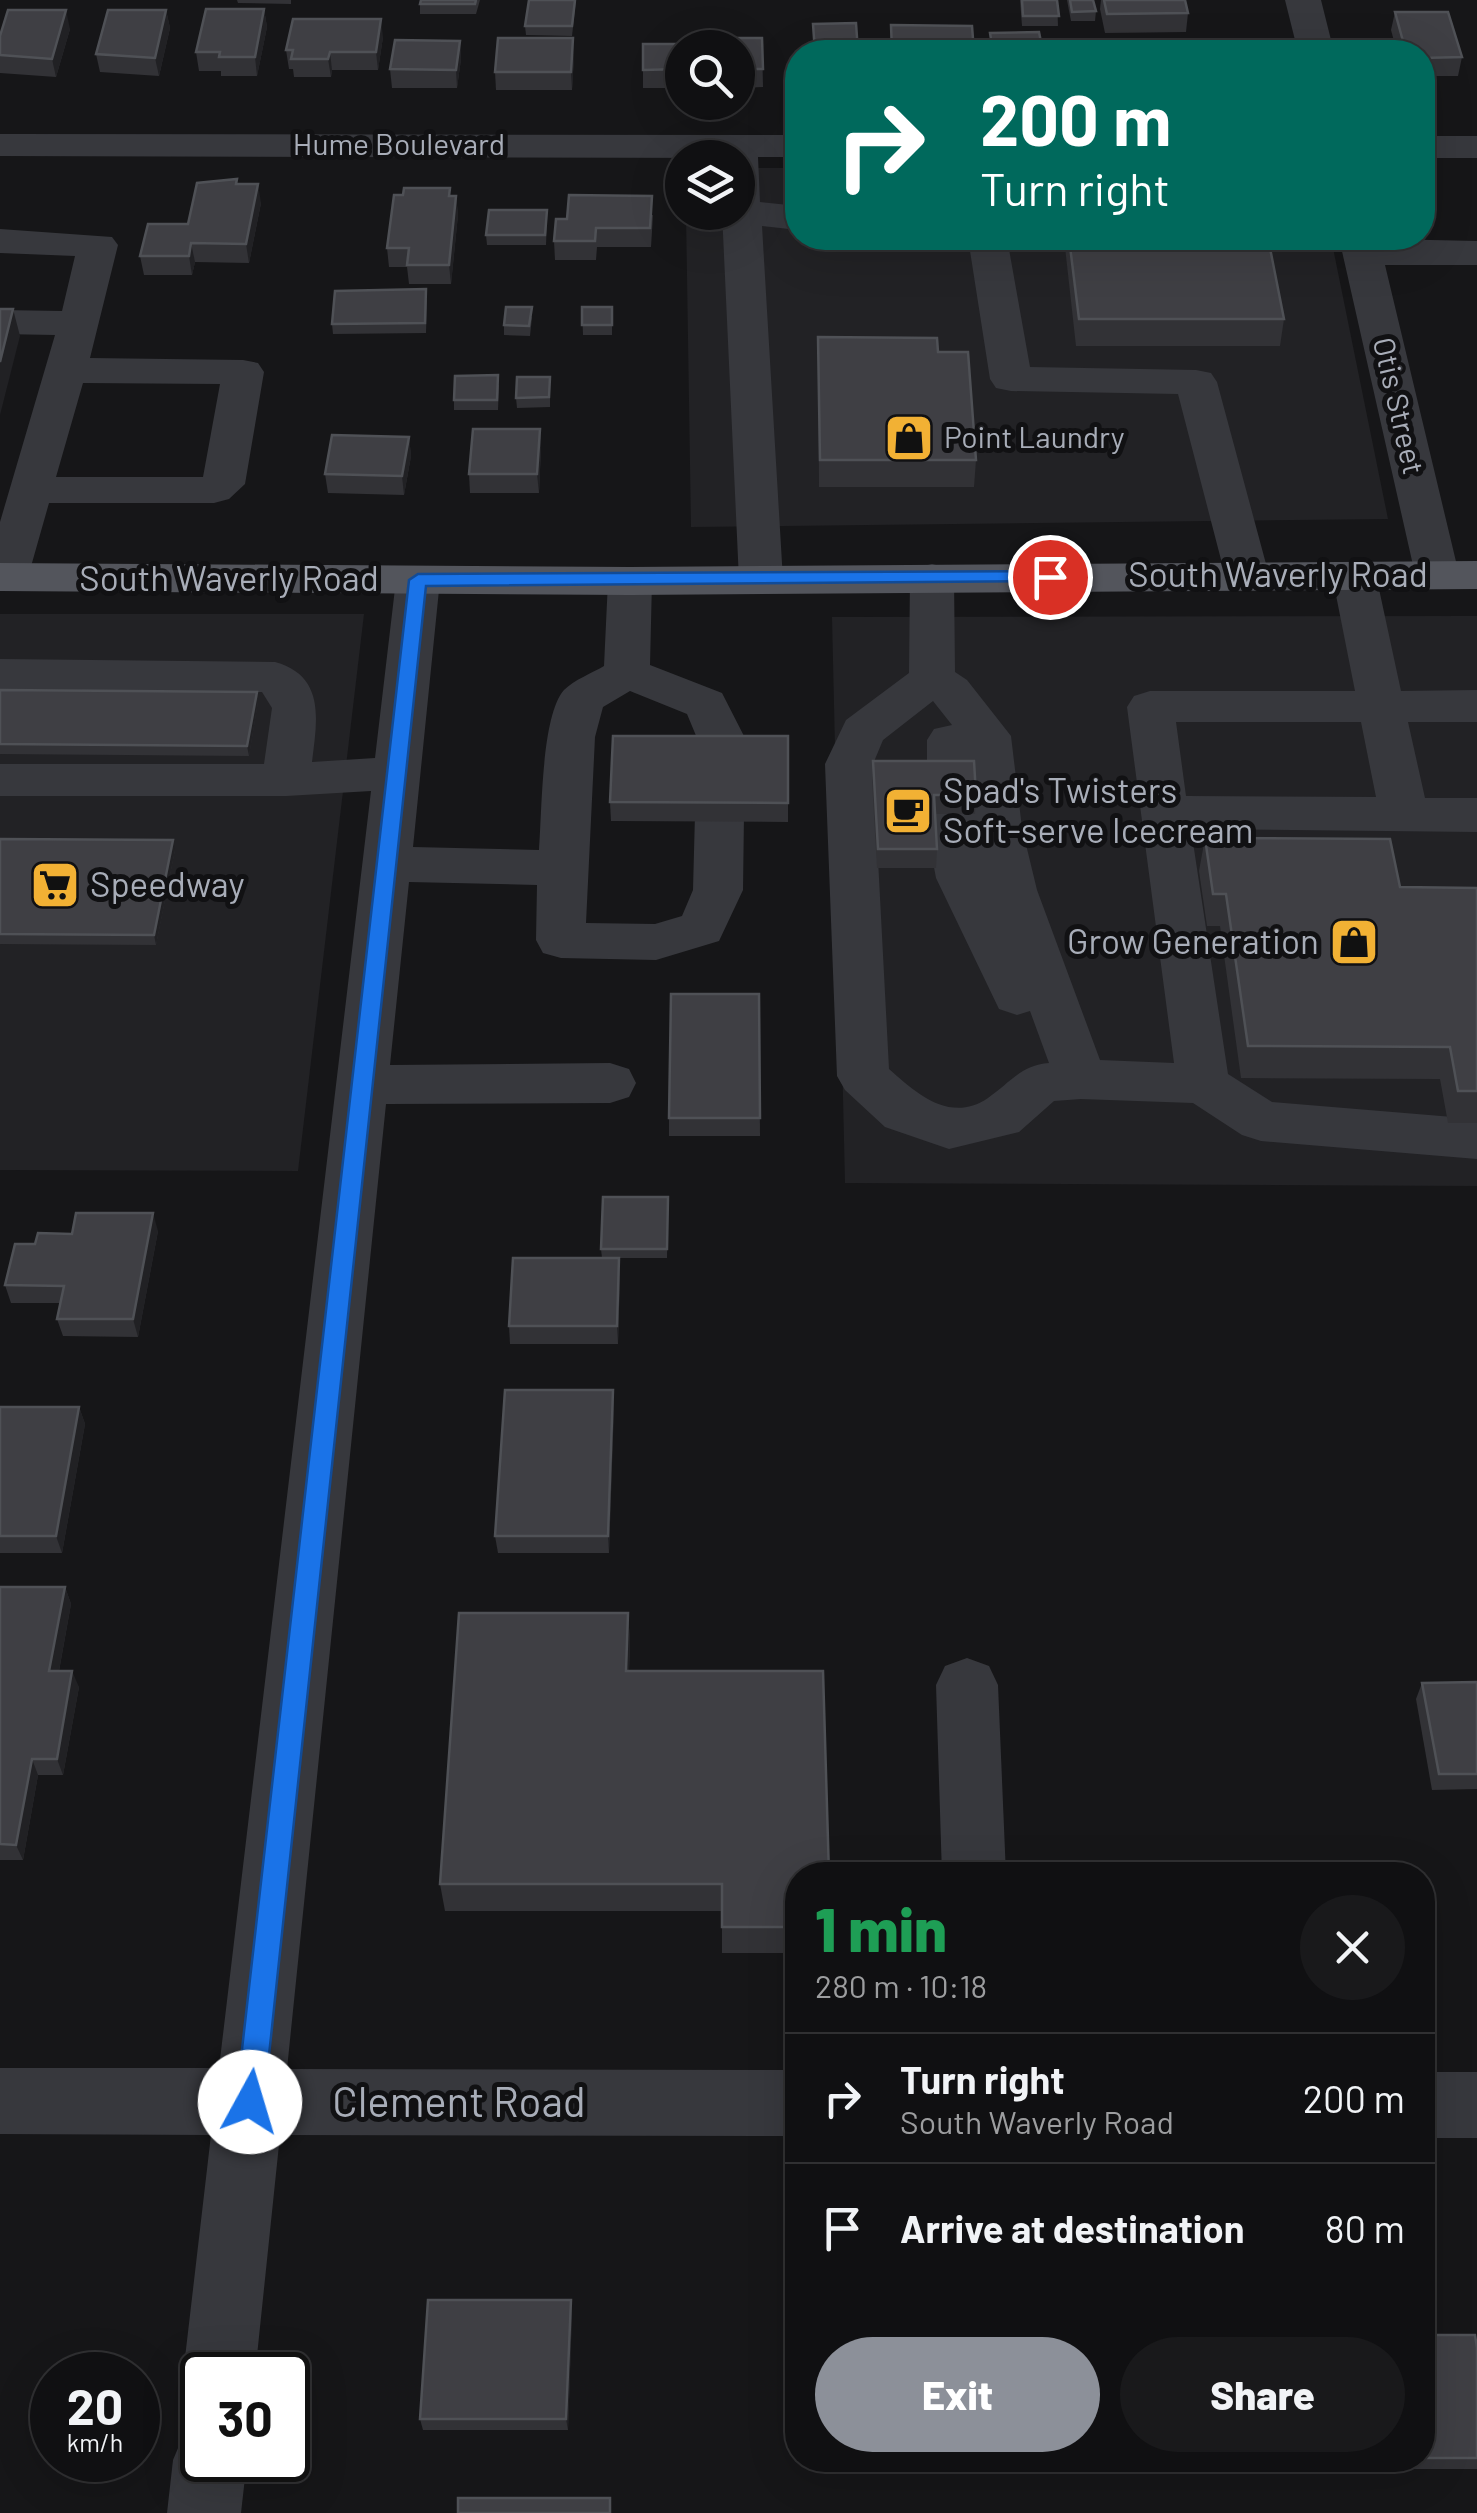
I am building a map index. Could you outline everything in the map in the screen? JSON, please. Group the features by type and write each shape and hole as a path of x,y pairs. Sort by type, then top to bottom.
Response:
{"main road":[{"name":"South Waverly Road","path":"3,578 630,581 1457,574"}],"street":[{"path":"1303,0 1313,40"},
{"name":"Hume Boulevard","path":"0,145 665,146"},
{"name":"Hume Boulevard","path":"755,146 785,146"},
{"path":"1435,147 1477,147"},
{"path":"755,213 785,217"},
{"path":"743,230 760,580"},
{"path":"0,242 98,244 66,370 3,578"},
{"path":"989,250 1011,379 1196,382 1247,576"},
{"name":"Otis Street","path":"1362,250 1457,574"},
{"path":"1424,250 1475,254"},
{"path":"0,322 79,323"},
{"path":"30,490 214,490 223,484 243,372 66,370"},
{"path":"1354,575 1404,814"},
{"path":"932,578 951,830 961,878 1060,1081"},
{"path":"222,2352 359,1085 399,773 418,580"},
{"path":"626,673 630,581"},
{"path":"626,673 706,704 722,738 718,890 701,928 656,942 561,940 571,737 582,699 626,673"},
{"path":"0,674 275,678 291,696 294,708 286,780"},
{"path":"942,685 863,732 849,764 863,1076 904,1113 949,1130 1000,1118 1060,1081 1203,1084 1261,1121 1477,1139"},
{"path":"1203,1084 1150,707 1477,706"},
{"path":"0,780 286,780 399,773"},
{"path":"1165,812 1477,815"},
{"path":"388,864 562,868"},
{"path":"359,1085 610,1083"},
{"path":"967,1685 974,1862"},
{"name":"Clement Road","path":"0,2101 785,2103"},
{"path":"1435,2105 1477,2105"},
{"path":"204,2513 208,2482"}],"shaded area":[{"path":"755,168 785,168 785,250 1333,250 1388,519 691,527 686,230 755,230"},
{"path":"0,614 364,614 298,1171 0,1170"},
{"path":"1477,616 1477,1186 845,1183 832,617"}],"building":[{"path":"421,0 476,0 475,4 420,4"},
{"path":"529,0 575,0 572,26 525,26"},
{"path":"1022,0 1057,0 1059,16 1023,16"},
{"path":"1070,0 1093,0 1096,11 1072,12"},
{"path":"1104,0 1185,0 1188,13 1107,14"},
{"path":"206,9 264,9 255,57 219,57 220,52 196,52"},
{"path":"8,10 66,10 52,59 0,55 0,36"},
{"path":"108,10 166,10 155,58 96,54"},
{"path":"1395,12 1448,12 1462,57 1435,58 1435,40 1403,40"},
{"path":"293,19 381,19 376,52 330,52 328,59 291,59 293,50 286,50"},
{"path":"856,23 857,40 814,40 813,24"},
{"path":"891,25 972,26 973,40 892,40"},
{"path":"1039,32 1041,40 991,40 990,33"},
{"path":"498,38 573,38 571,72 495,72"},
{"path":"755,38 762,38 763,69 755,69"},
{"path":"395,40 460,41 456,70 390,69"},
{"path":"643,44 665,44 665,69 643,70"},
{"path":"237,179 236,184 258,184 246,244 191,243 189,256 140,256 148,224 188,224 197,183"},
{"path":"404,188 450,188 449,196 456,196 449,265 407,265 409,248 387,248 394,195 403,195"},
{"path":"569,195 652,196 650,228 596,228 595,241 554,241 556,219 567,219"},
{"path":"489,210 547,210 545,235 486,235"},
{"path":"1070,250 1270,250 1284,319 1079,319"},
{"path":"426,289 425,323 332,324 335,291"},
{"path":"506,307 532,307 529,326 504,325"},
{"path":"582,307 612,307 612,325 582,325"},
{"path":"0,309 13,309 0,362"},
{"path":"818,337 937,338 938,352 968,352 976,460 820,460"},
{"path":"498,375 497,400 454,400 455,376"},
{"path":"517,377 550,377 549,397 516,398"},
{"path":"473,429 540,429 537,474 469,474"},
{"path":"332,435 409,437 402,476 325,474"},
{"path":"0,690 257,692 247,746 0,744"},
{"path":"613,736 788,736 788,803 610,802"},
{"path":"873,761 974,761 976,795 934,795 937,849 878,849"},
{"path":"1205,838 1390,839 1400,887 1477,888 1477,1091 1458,1091 1450,1047 1248,1046 1226,894 1213,894"},
{"path":"0,839 173,840 154,935 0,934"},
{"path":"671,994 759,994 760,1118 669,1118"},
{"path":"603,1197 668,1197 667,1249 601,1249"},
{"path":"76,1213 153,1213 133,1319 57,1319 64,1286 5,1285 15,1244 35,1244 38,1233 72,1234"},
{"path":"513,1258 619,1258 617,1326 509,1326"},
{"path":"505,1390 613,1390 608,1536 495,1536"},
{"path":"0,1407 79,1407 56,1536 0,1536"},
{"path":"0,1587 65,1587 49,1671 72,1671 57,1759 32,1759 16,1845 0,1844"},
{"path":"459,1613 628,1613 626,1671 823,1671 829,1862 785,1862 785,1927 722,1927 722,1884 440,1884"},
{"path":"1477,1682 1477,1774 1439,1774 1422,1683"},
{"path":"428,2300 571,2300 566,2419 420,2419"},
{"path":"1435,2335 1475,2335 1477,2458 1435,2458"},
{"path":"458,2498 610,2498 610,2513 458,2513"}],"place":[{"name":"Point Laundry","path":"909,438"},
{"name":"Spad's Twisters Soft-serve Icecream","path":"908,811"},
{"name":"Speedway","path":"55,885"},
{"name":"Grow Generation","path":"1354,942"}],"route":[{"path":"250,2102 359,1085 396,803 418,580 1050,577"}]}
